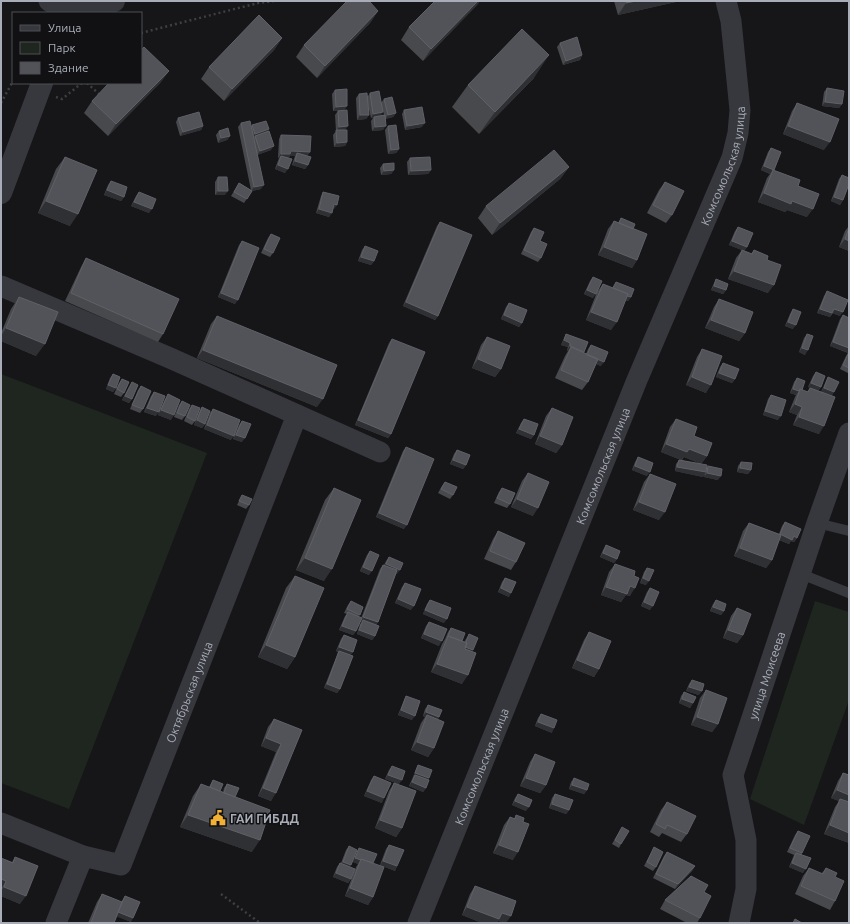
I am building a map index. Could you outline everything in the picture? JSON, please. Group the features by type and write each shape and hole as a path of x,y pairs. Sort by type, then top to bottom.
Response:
{"street":[{"path":"49,1 67,12"},
{"path":"73,12 114,1"},
{"name":"Комсомольская улица","path":"418,923 637,380 732,158 738,133 740,110 731,21 726,1"},
{"path":"1,193 42,84"},
{"path":"1,286 170,358 380,452"},
{"name":"Октябрьская улица","path":"83,856 121,865 297,416"},
{"name":"улица Моисеева","path":"739,923 746,889 746,840 733,775 849,433"},
{"path":"1,823 83,856 56,923"}],"lane":[{"path":"818,523 849,531"},
{"path":"801,574 849,593"}],"path":[{"path":"142,34 275,1"},
{"path":"1,103 12,83"},
{"path":"88,84 99,94"},
{"path":"221,894 260,923"}],"green space":[{"path":"1,374 207,453 69,809 1,783"},
{"path":"815,601 849,612 849,700 804,825 750,799"}],"building":[{"path":"347,1 369,1 378,11 325,66 304,45"},
{"path":"435,1 478,1 431,49 409,27"},
{"path":"259,15 282,38 232,89 209,67"},
{"path":"522,29 549,55 495,112 468,85"},
{"path":"577,37 582,55 566,61 560,43"},
{"path":"144,47 169,71 116,124 92,101 108,84 142,84 142,49"},
{"path":"827,88 844,91 842,104 825,102"},
{"path":"347,89 347,106 336,107 335,90"},
{"path":"379,91 383,112 373,114 370,93"},
{"path":"367,93 369,115 360,115 359,94"},
{"path":"392,97 396,113 388,115 384,99"},
{"path":"797,103 839,119 830,142 788,126"},
{"path":"422,107 425,123 407,126 404,110"},
{"path":"347,110 348,126 339,127 338,111"},
{"path":"199,112 203,126 183,132 178,118"},
{"path":"385,115 386,126 375,127 374,117"},
{"path":"250,121 264,185 254,187 241,123"},
{"path":"266,121 269,129 255,134 252,125"},
{"path":"396,125 399,149 391,150 388,126"},
{"path":"228,128 230,136 221,138 219,131"},
{"path":"336,130 347,130 347,142 337,143"},
{"path":"269,131 274,146 260,151 255,136"},
{"path":"281,135 311,136 310,152 291,151 290,154 281,154"},
{"path":"771,148 781,152 774,170 764,166"},
{"path":"554,150 569,167 500,223 486,206"},
{"path":"297,153 311,157 308,165 295,161"},
{"path":"281,156 292,159 288,169 278,165"},
{"path":"65,157 97,170 78,214 46,201"},
{"path":"430,157 431,170 411,171 410,158"},
{"path":"394,163 394,170 384,171 383,164"},
{"path":"773,170 800,180 798,186 819,194 813,209 792,201 791,204 764,193"},
{"path":"842,175 849,178 849,184 843,200 834,197"},
{"path":"218,177 227,177 228,191 218,191"},
{"path":"111,181 127,187 124,197 107,190"},
{"path":"665,182 684,191 672,215 653,205"},
{"path":"239,183 252,191 247,199 234,192"},
{"path":"139,192 156,199 152,209 134,202"},
{"path":"323,192 339,196 337,205 334,204 332,213 319,209"},
{"path":"621,218 635,224 633,229 619,223"},
{"path":"614,221 647,234 637,260 604,247"},
{"path":"440,222 472,235 438,316 406,302"},
{"path":"738,227 753,233 747,247 732,241"},
{"path":"534,228 544,232 540,241 547,244 541,258 524,250"},
{"path":"849,228 849,241 845,239"},
{"path":"271,234 280,238 273,253 264,249"},
{"path":"242,241 259,248 238,300 221,293"},
{"path":"365,246 378,251 374,261 361,257"},
{"path":"742,250 752,254 754,250 768,256 767,260 781,265 774,285 734,271"},
{"path":"86,258 179,299 163,334 71,293"},
{"path":"593,277 602,281 596,294 587,290"},
{"path":"716,279 728,284 726,290 714,286"},
{"path":"616,282 634,289 631,297 627,296 628,294 613,288"},
{"path":"603,284 628,294 617,322 591,312"},
{"path":"827,291 848,300 843,312 834,309 832,313 820,309"},
{"path":"19,297 58,312 45,344 6,328"},
{"path":"719,299 753,312 745,333 711,320"},
{"path":"509,303 527,310 522,323 504,315"},
{"path":"793,309 801,312 796,325 788,322"},
{"path":"843,315 849,318 849,348 833,342"},
{"path":"217,316 337,365 323,399 203,350"},
{"path":"566,334 588,342 584,352 570,346 570,343 564,340"},
{"path":"807,334 813,336 808,350 802,348"},
{"path":"487,337 510,346 501,369 478,359"},
{"path":"392,339 425,352 391,434 358,420"},
{"path":"591,345 608,352 604,362 587,355"},
{"path":"571,347 598,359 588,382 561,370"},
{"path":"702,349 722,356 711,385 692,377"},
{"path":"849,352 849,368 843,365"},
{"path":"723,363 739,369 735,379 719,373"},
{"path":"816,372 825,376 821,387 811,383"},
{"path":"113,374 120,377 116,388 108,385"},
{"path":"828,377 839,382 834,392 824,388"},
{"path":"797,378 805,381 802,390 800,389 799,391 793,389"},
{"path":"122,379 129,382 124,393 117,389"},
{"path":"132,382 138,385 132,399 125,396"},
{"path":"141,386 151,391 143,409 132,405"},
{"path":"810,388 835,397 824,426 799,417 802,407 795,404 800,389 808,392"},
{"path":"154,392 165,396 159,412 147,408"},
{"path":"168,394 180,400 174,415 161,410"},
{"path":"771,395 786,400 781,416 765,411"},
{"path":"182,401 190,405 185,416 177,413"},
{"path":"192,405 200,408 195,421 187,417"},
{"path":"202,407 210,411 205,424 197,420"},
{"path":"552,408 573,417 562,445 540,436"},
{"path":"213,409 240,420 234,436 207,425"},
{"path":"524,419 538,424 534,435 519,429"},
{"path":"676,419 697,427 694,436 712,443 707,456 689,449 687,452 666,444"},
{"path":"242,421 251,424 245,438 236,435"},
{"path":"406,447 434,459 407,525 379,513"},
{"path":"457,450 470,455 466,465 453,460"},
{"path":"638,457 653,463 650,472 635,466"},
{"path":"679,460 707,465 706,472 677,467"},
{"path":"741,462 752,463 751,470 740,468"},
{"path":"708,466 722,469 721,476 707,473"},
{"path":"528,473 549,482 538,508 517,499"},
{"path":"650,474 676,484 665,512 639,502"},
{"path":"445,482 457,487 453,495 441,489"},
{"path":"334,488 361,500 332,569 305,558"},
{"path":"502,488 515,493 510,504 497,498"},
{"path":"242,495 252,499 249,505 239,501"},
{"path":"785,522 801,529 797,538 794,536 792,540 780,534"},
{"path":"749,523 781,535 772,560 740,548"},
{"path":"498,531 525,543 516,562 490,551"},
{"path":"606,545 620,551 617,559 603,553"},
{"path":"370,551 379,555 372,571 363,567"},
{"path":"389,557 403,563 400,570 386,564"},
{"path":"615,564 635,571 634,576 639,578 635,588 630,586 627,594 606,587"},
{"path":"383,565 397,570 378,622 363,617"},
{"path":"647,568 654,570 649,581 643,578"},
{"path":"295,576 324,588 295,657 266,645"},
{"path":"505,578 516,582 511,593 501,588"},
{"path":"405,583 421,589 414,606 398,599"},
{"path":"650,588 659,592 653,606 644,602"},
{"path":"430,600 451,608 447,619 425,610"},
{"path":"716,600 726,604 724,611 713,607"},
{"path":"351,601 363,607 360,615 347,609"},
{"path":"737,608 751,614 743,635 728,630"},
{"path":"348,612 362,618 356,631 342,626"},
{"path":"363,620 379,626 375,636 359,630"},
{"path":"429,622 447,629 442,641 424,634"},
{"path":"451,628 465,633 462,641 448,636"},
{"path":"589,632 611,641 599,669 577,660"},
{"path":"469,634 478,638 473,650 465,647"},
{"path":"344,635 357,640 353,652 339,647"},
{"path":"448,636 467,643 465,649 476,653 468,675 437,664"},
{"path":"339,651 353,656 340,689 327,684"},
{"path":"692,680 704,684 702,691 689,687"},
{"path":"706,690 727,698 718,724 697,717"},
{"path":"684,692 696,697 693,703 682,699"},
{"path":"406,696 420,701 415,716 401,710"},
{"path":"428,705 442,710 439,717 426,712"},
{"path":"541,714 557,720 554,728 538,722"},
{"path":"427,715 444,722 434,748 417,742"},
{"path":"274,719 302,730 276,793 263,788 281,744 266,738"},
{"path":"535,754 555,762 546,785 526,778"},
{"path":"418,765 432,770 429,778 415,773"},
{"path":"392,766 405,771 402,780 388,775"},
{"path":"843,773 849,775 849,795 837,790"},
{"path":"415,775 429,780 426,788 412,782"},
{"path":"374,776 391,783 384,798 367,791"},
{"path":"574,778 589,784 587,790 572,785"},
{"path":"213,780 223,784 220,791 210,787"},
{"path":"394,783 416,791 402,828 380,820"},
{"path":"201,784 270,810 260,840 188,815"},
{"path":"227,784 239,788 235,797 224,793"},
{"path":"518,794 532,800 529,807 515,801"},
{"path":"555,794 573,800 569,810 552,804"},
{"path":"840,799 849,802 849,833 830,825"},
{"path":"667,802 696,816 687,834 667,825 665,829 656,824"},
{"path":"516,815 524,818 523,822 529,824 518,852 499,845 510,817 515,819"},
{"path":"622,827 629,831 621,844 615,840"},
{"path":"798,831 810,836 802,853 790,848"},
{"path":"389,845 404,850 397,866 383,861"},
{"path":"349,846 357,850 351,865 343,862"},
{"path":"654,847 663,852 656,867 647,862"},
{"path":"359,848 377,854 373,863 355,858"},
{"path":"667,852 695,866 678,884 656,874"},
{"path":"796,853 811,858 806,869 792,863"},
{"path":"15,857 38,866 26,896 4,887 6,881 1,879 1,858 13,863"},
{"path":"361,859 384,867 373,897 350,888"},
{"path":"340,863 355,869 351,879 336,873"},
{"path":"809,868 823,874 826,868 837,873 835,877 844,881 835,901 801,886"},
{"path":"691,876 708,885 704,892 711,896 700,918 665,900"},
{"path":"475,886 516,901 511,916 502,913 499,919 467,907"},
{"path":"102,894 122,902 114,923 91,923"},
{"path":"125,896 140,902 133,918 118,912"},
{"path":"795,919 802,923 793,923"}],"place":[{"name":"ГАИ ГИБДД","path":"218,818"}]}
